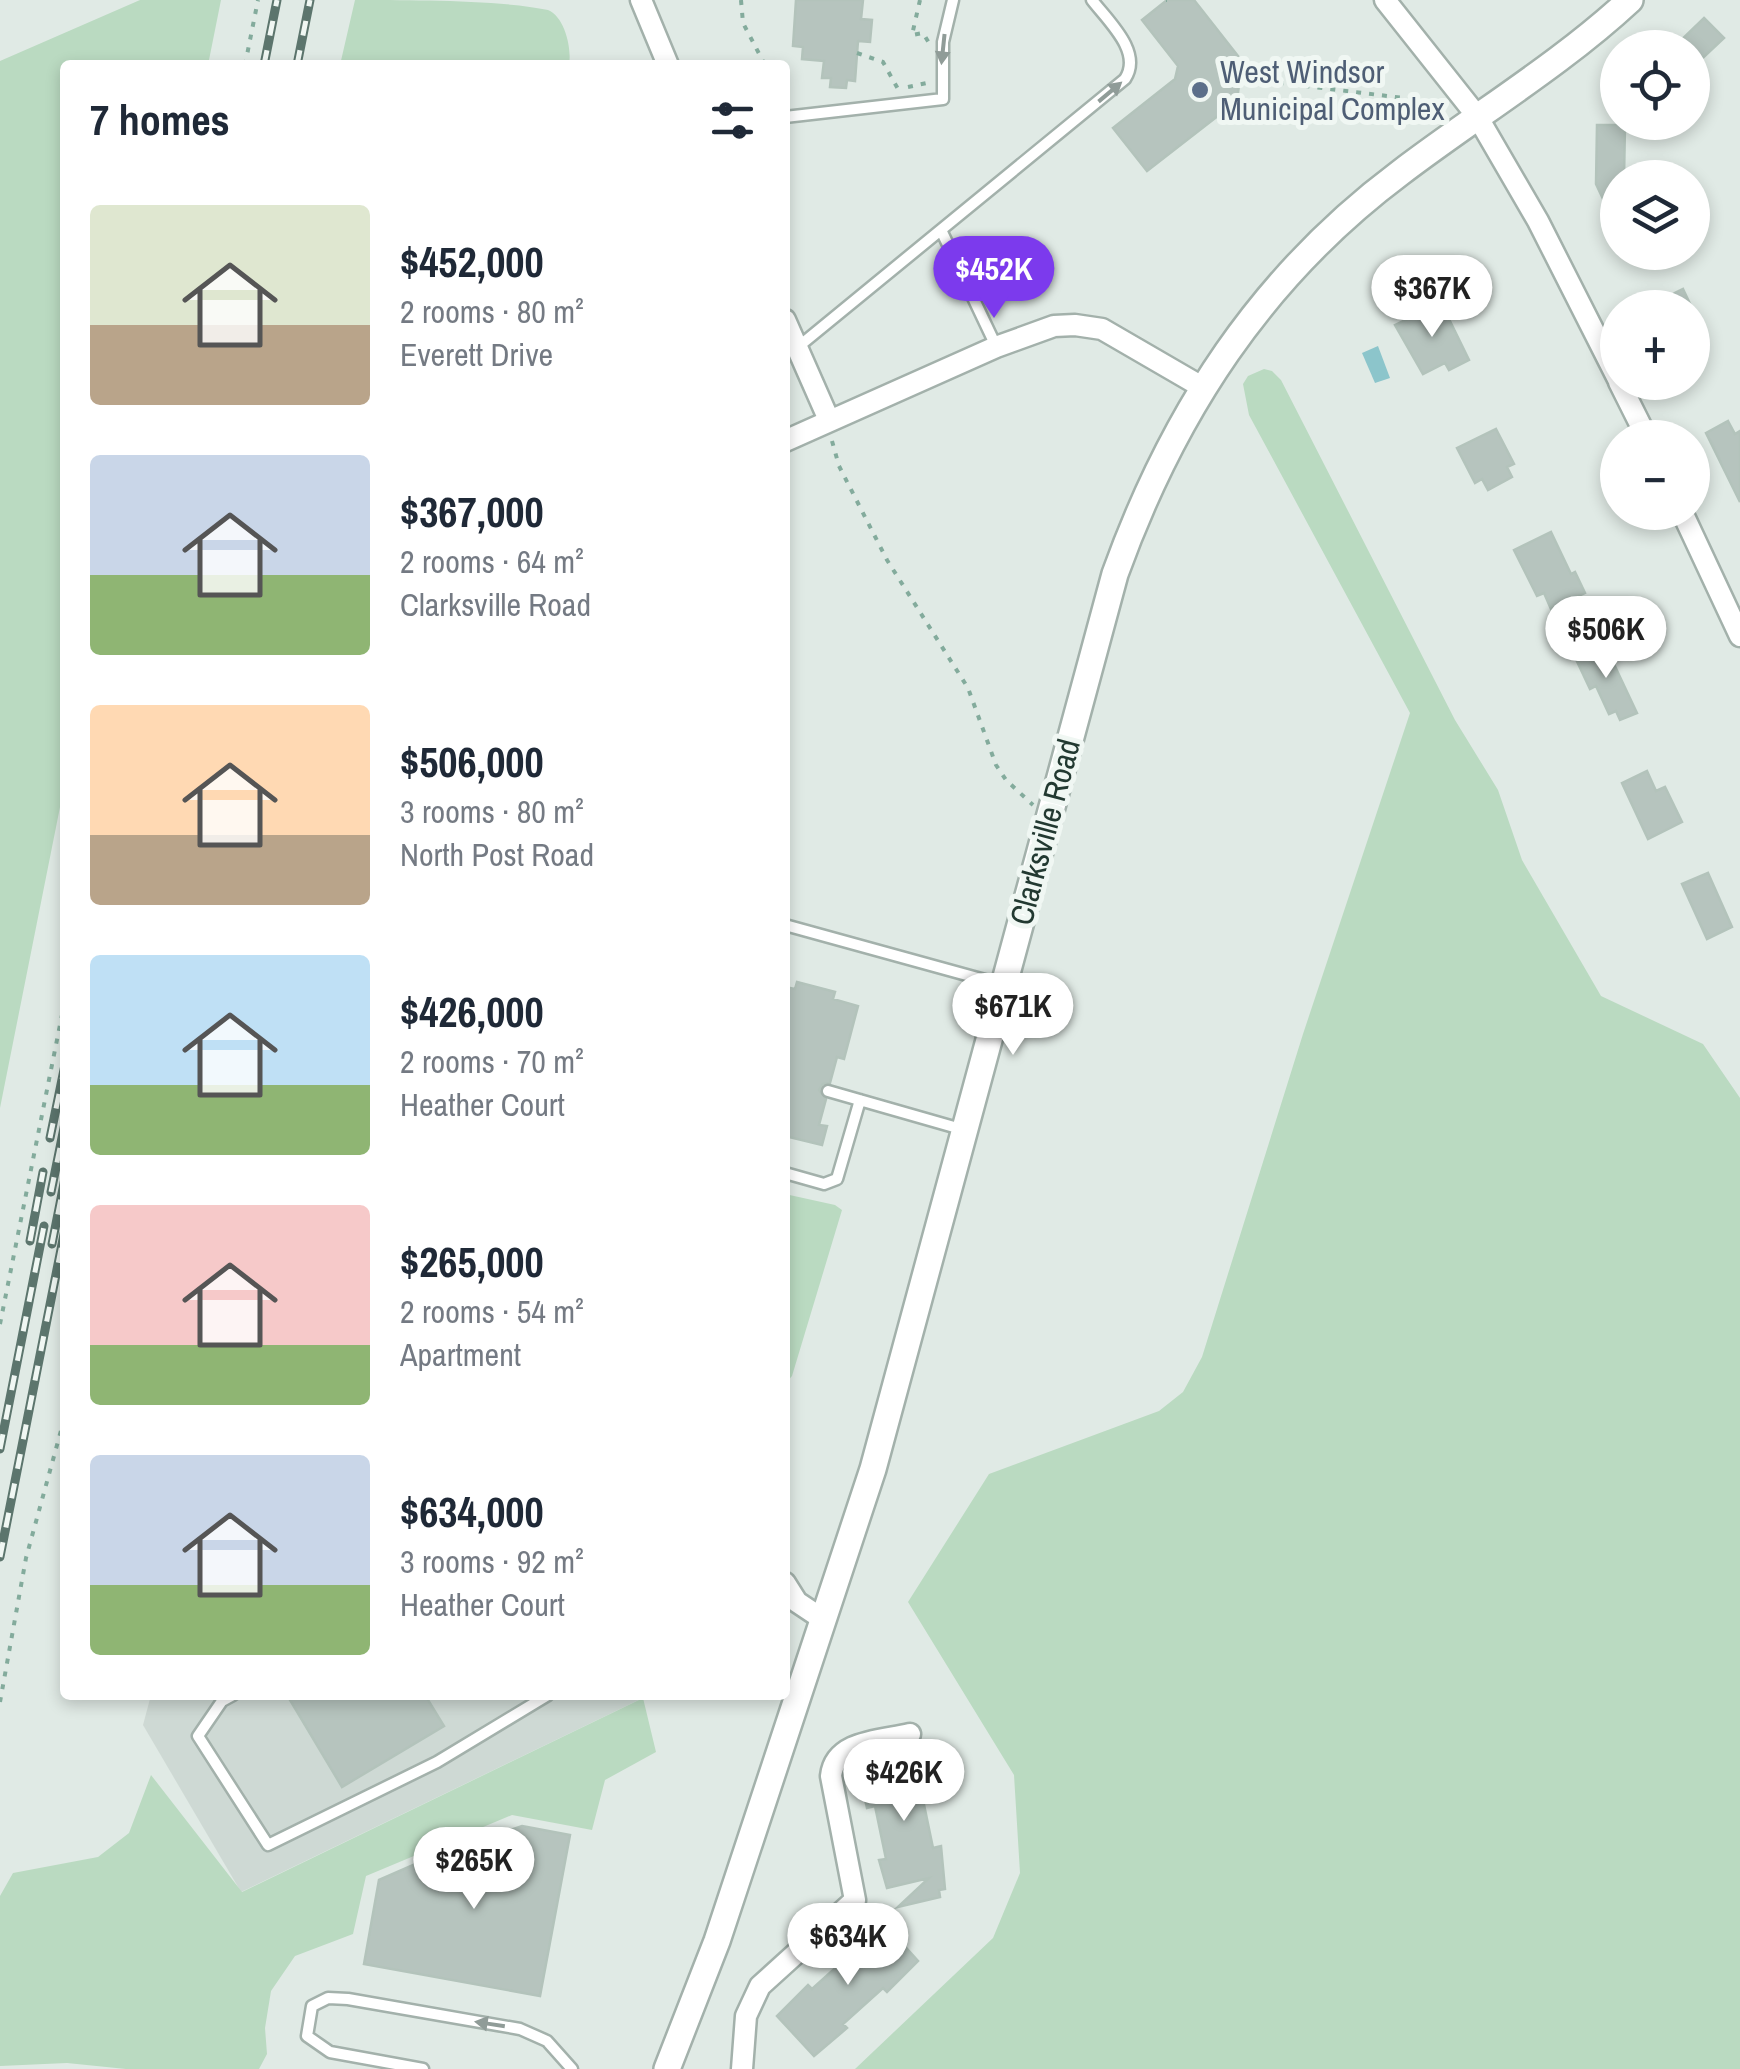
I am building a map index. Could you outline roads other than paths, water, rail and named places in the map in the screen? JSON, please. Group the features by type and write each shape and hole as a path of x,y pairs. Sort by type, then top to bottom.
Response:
{"street":[{"path":"641,0 666,60"},
{"path":"1385,0 1477,116 1538,220 1600,345"},
{"name":"Clarksville Road","path":"667,2069 716,1941 873,1470 1115,574 1160,462 1232,342 1308,253 1396,175 1595,32 1630,0"},
{"path":"790,440 996,347 1054,326 1089,326 1118,336 1202,387"},
{"path":"791,350 828,421"},
{"path":"1690,530 1740,636"},
{"path":"790,1590 798,1602 824,1620"},
{"path":"742,2069 746,2016 760,1986 855,1900 832,1764 847,1748 910,1734"}],"lane":[{"path":"790,116 943,99 943,42 954,0"},
{"path":"791,350 1035,154 1129,73 1131,61 1123,40 1092,0"},
{"path":"940,230 996,347"},
{"path":"790,926 1004,985"},
{"path":"828,1091 965,1130"},
{"path":"790,1174 824,1184 837,1179 860,1100"},
{"path":"225,1700 198,1736 268,1845 437,1762 540,1700"},
{"path":"423,2069 330,2052 308,2036 312,2006 328,1998 348,1998 520,2029 548,2041 572,2069"}],"water":[{"path":"1378,346 1390,378 1375,383 1362,353"}],"railway":[{"path":"265,60 277,0"},
{"path":"298,60 310,0"},
{"path":"50,1138 60,1089"},
{"path":"51,1192 60,1148"},
{"path":"30,1241 43,1172"},
{"path":"52,1244 60,1203"},
{"path":"0,1449 44,1226"},
{"path":"0,1557 60,1254"}],"place":[{"name":"West Windsor Municipal Complex","path":"1200,90"}]}
